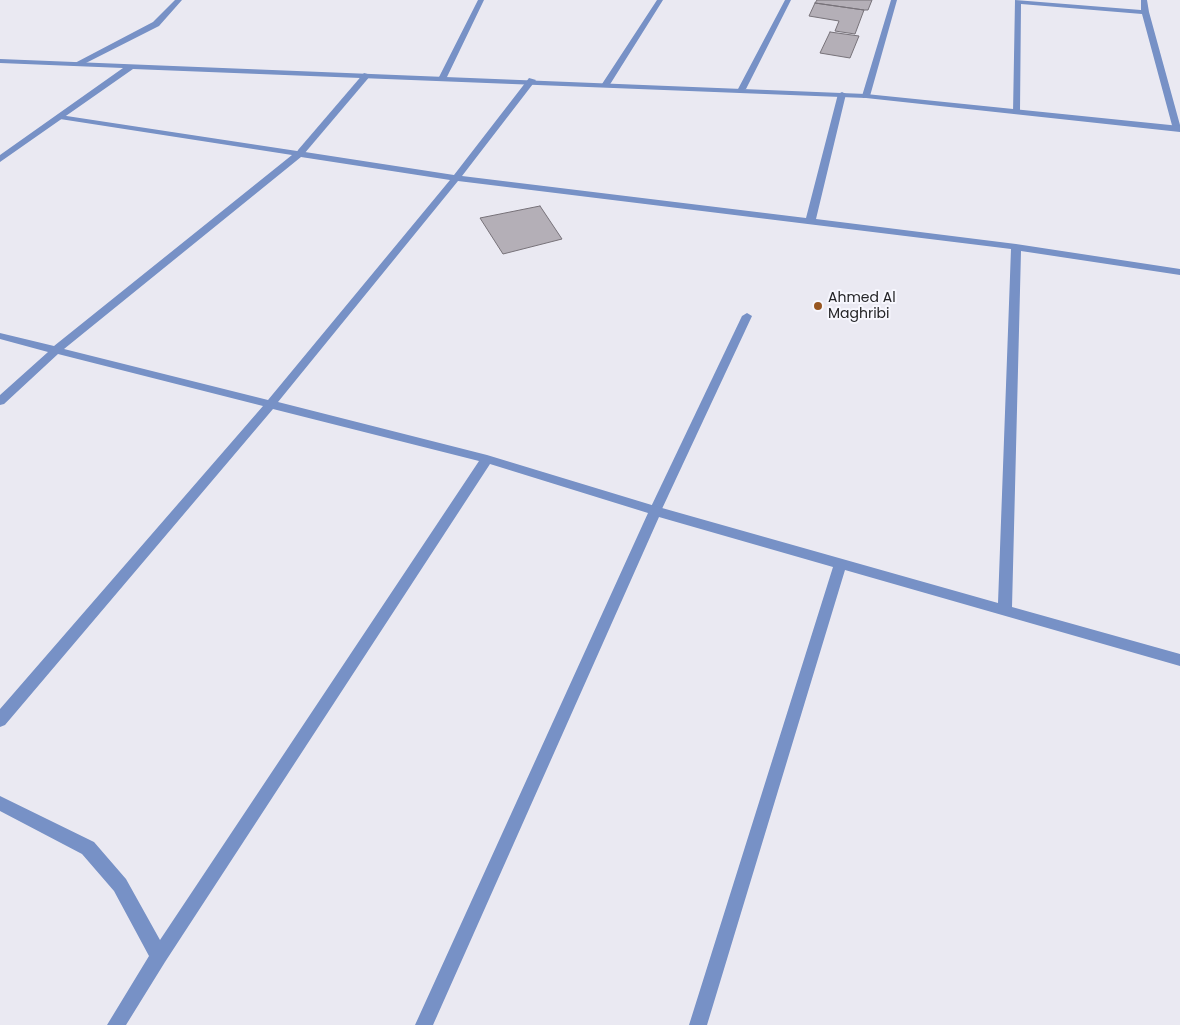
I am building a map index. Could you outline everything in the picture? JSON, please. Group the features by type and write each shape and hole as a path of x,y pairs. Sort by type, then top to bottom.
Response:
{"street":[{"path":"77,64 156,24 179,0"},
{"path":"443,77 481,0"},
{"path":"606,84 660,0"},
{"path":"742,90 788,0"},
{"path":"866,96 894,0"},
{"path":"0,61 532,80 842,94 1179,129 1145,12 1144,0"},
{"path":"1016,111 1018,1 1145,12"},
{"path":"0,159 133,65"},
{"path":"0,401 56,350 300,152 367,75"},
{"path":"0,720 270,405 456,178 532,80"},
{"path":"810,223 842,94"},
{"path":"60,117 300,152 456,178 1016,247 1180,272"},
{"path":"1005,609 1016,247"},
{"path":"424,1025 655,511 747,316"},
{"path":"0,336 487,459 655,511 1180,660"},
{"path":"116,1025 159,956 487,459"},
{"path":"698,1025 841,563"},
{"path":"0,803 88,848 120,885 159,956"}],"building":[{"path":"817,0 872,0 868,10 864,10 815,3"},
{"path":"815,3 864,10 855,34 835,31 839,21 809,16"},
{"path":"830,32 859,36 850,58 820,53"},
{"path":"540,206 562,239 503,254 480,218"}],"place":[{"name":"Ahmed Al Maghribi","path":"818,306"}]}
